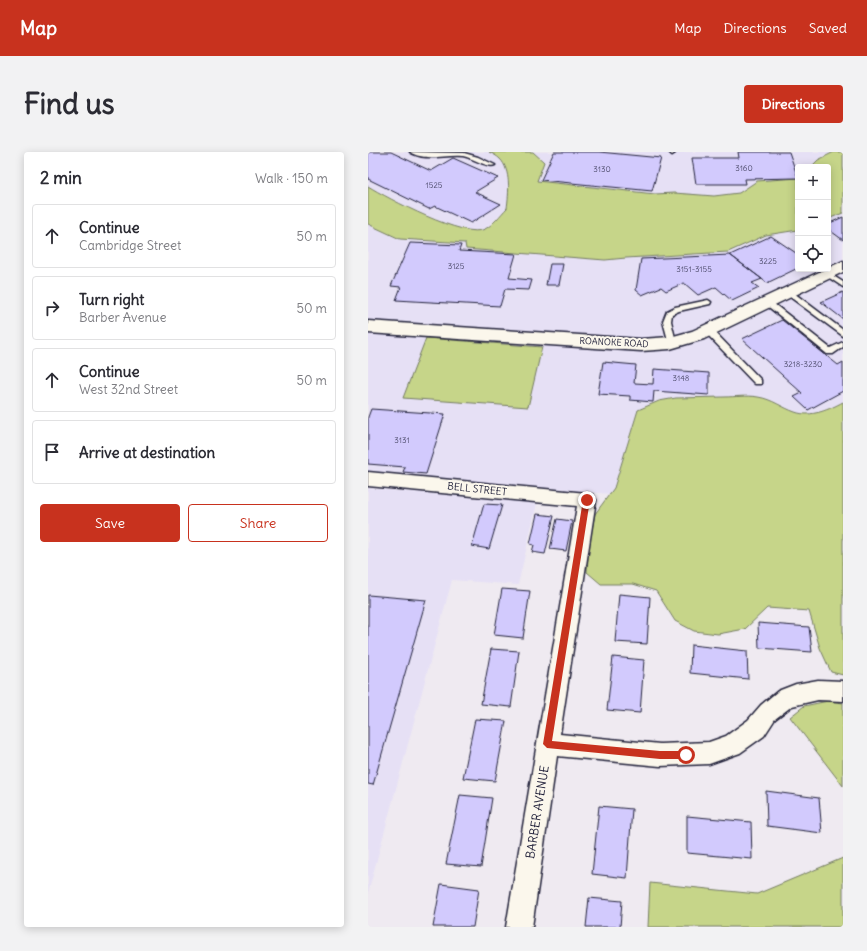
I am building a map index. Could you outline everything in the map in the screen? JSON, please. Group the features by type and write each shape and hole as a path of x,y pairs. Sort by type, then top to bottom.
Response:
{"street":[{"name":"ROANOKE ROAD","path":"368,327 642,344 672,342 698,335 843,266"},
{"name":"BELL STREET","path":"368,479 587,500"},
{"name":"BARBER AVENUE","path":"519,927 587,500"},
{"path":"547,744 660,755 709,753 732,745 756,728 768,712 785,698 796,694 818,690 843,691"}],"lane":[{"path":"413,152 431,156 460,154 469,155 492,165"},
{"path":"827,274 843,285"},
{"path":"788,292 843,334"},
{"path":"672,342 667,321 669,313 677,309 708,302"},
{"path":"767,302 830,352 843,344"},
{"path":"708,330 758,382"}],"shaded area":[{"path":"368,152 489,152 500,159 507,170 509,193 507,208 485,229 477,232 453,227 408,208 368,186"},
{"path":"533,152 834,152 818,160 814,164 795,164 795,178 757,181 739,193 714,196 674,193 655,194 536,181 544,162"},
{"path":"843,213 843,402 832,408 810,414 796,413 775,402 758,397 676,398 659,401 638,410 614,488 610,494 368,472 368,224 400,239 465,243 467,249 605,260 728,252 766,235 795,230 795,272 831,272 831,218"},
{"path":"368,488 537,503 518,585 452,580 368,893"}],"green space":[{"path":"489,152 533,152 544,162 537,181 655,194 674,193 714,196 739,193 757,181 795,178 795,230 766,235 728,252 605,260 466,249 465,243 400,239 368,224 368,186 408,208 461,229 475,231 485,229 507,208 508,175 504,164 496,156"},
{"path":"834,152 843,152 843,213 831,218 831,164 814,164 818,160"},
{"path":"426,338 542,347 528,407 403,398"},
{"path":"758,397 801,414 820,412 843,402 843,675 831,672 820,648 809,611 767,608 745,629 718,634 694,631 675,621 656,591 633,584 601,584 587,572 589,544 595,514 614,488 638,410 659,401 676,398"},
{"path":"828,701 843,703 843,786 790,717 804,706"},
{"path":"843,858 843,927 648,927 650,883 757,894"}],"building":[{"path":"368,152 391,152 431,171 453,158 498,178 475,192 501,204 471,223 435,206 429,209 368,179"},
{"path":"554,152 599,152 661,158 652,191 541,180"},
{"path":"738,152 789,152 795,169 795,178 745,179 746,184 696,184 692,158 739,158"},
{"path":"843,217 843,240 831,231 831,223"},
{"path":"771,236 795,252 795,269 767,283 730,255"},
{"path":"410,243 461,245 459,251 516,254 509,278 532,280 529,290 505,289 500,306 396,300 401,287 391,286"},
{"path":"730,255 762,279 752,283 759,288 732,301 716,287 698,295 684,283 666,291 661,287 642,295 636,290 641,259"},
{"path":"550,264 563,264 559,285 546,285"},
{"path":"843,292 843,319 821,302"},
{"path":"782,320 838,365 843,362 843,391 808,410 794,397 802,393 742,339"},
{"path":"603,362 636,365 634,383 653,384 654,369 709,373 709,395 654,391 653,402 630,400 630,396 598,394"},
{"path":"371,409 445,414 426,474 403,472 405,467 368,464 368,417"},
{"path":"484,504 502,505 489,549 472,546"},
{"path":"537,514 554,516 545,554 532,552 534,545 530,544"},
{"path":"557,519 572,521 566,551 550,549"},
{"path":"502,589 530,591 523,638 494,635"},
{"path":"619,594 650,597 647,644 615,642"},
{"path":"368,595 426,600 373,785 368,784"},
{"path":"758,623 809,627 812,652 759,648"},
{"path":"691,645 747,651 748,679 690,673"},
{"path":"491,649 519,651 511,707 481,704"},
{"path":"613,657 644,660 640,713 607,710"},
{"path":"475,719 506,721 495,781 463,778"},
{"path":"766,791 819,798 822,833 767,826"},
{"path":"460,795 492,798 481,867 446,864"},
{"path":"599,806 632,809 627,878 592,874"},
{"path":"687,816 751,822 752,859 687,853"},
{"path":"441,884 479,889 473,927 433,927"},
{"path":"589,898 622,901 620,927 586,927"}],"route":[{"path":"587,500 547,744 660,755 686,755"}]}
